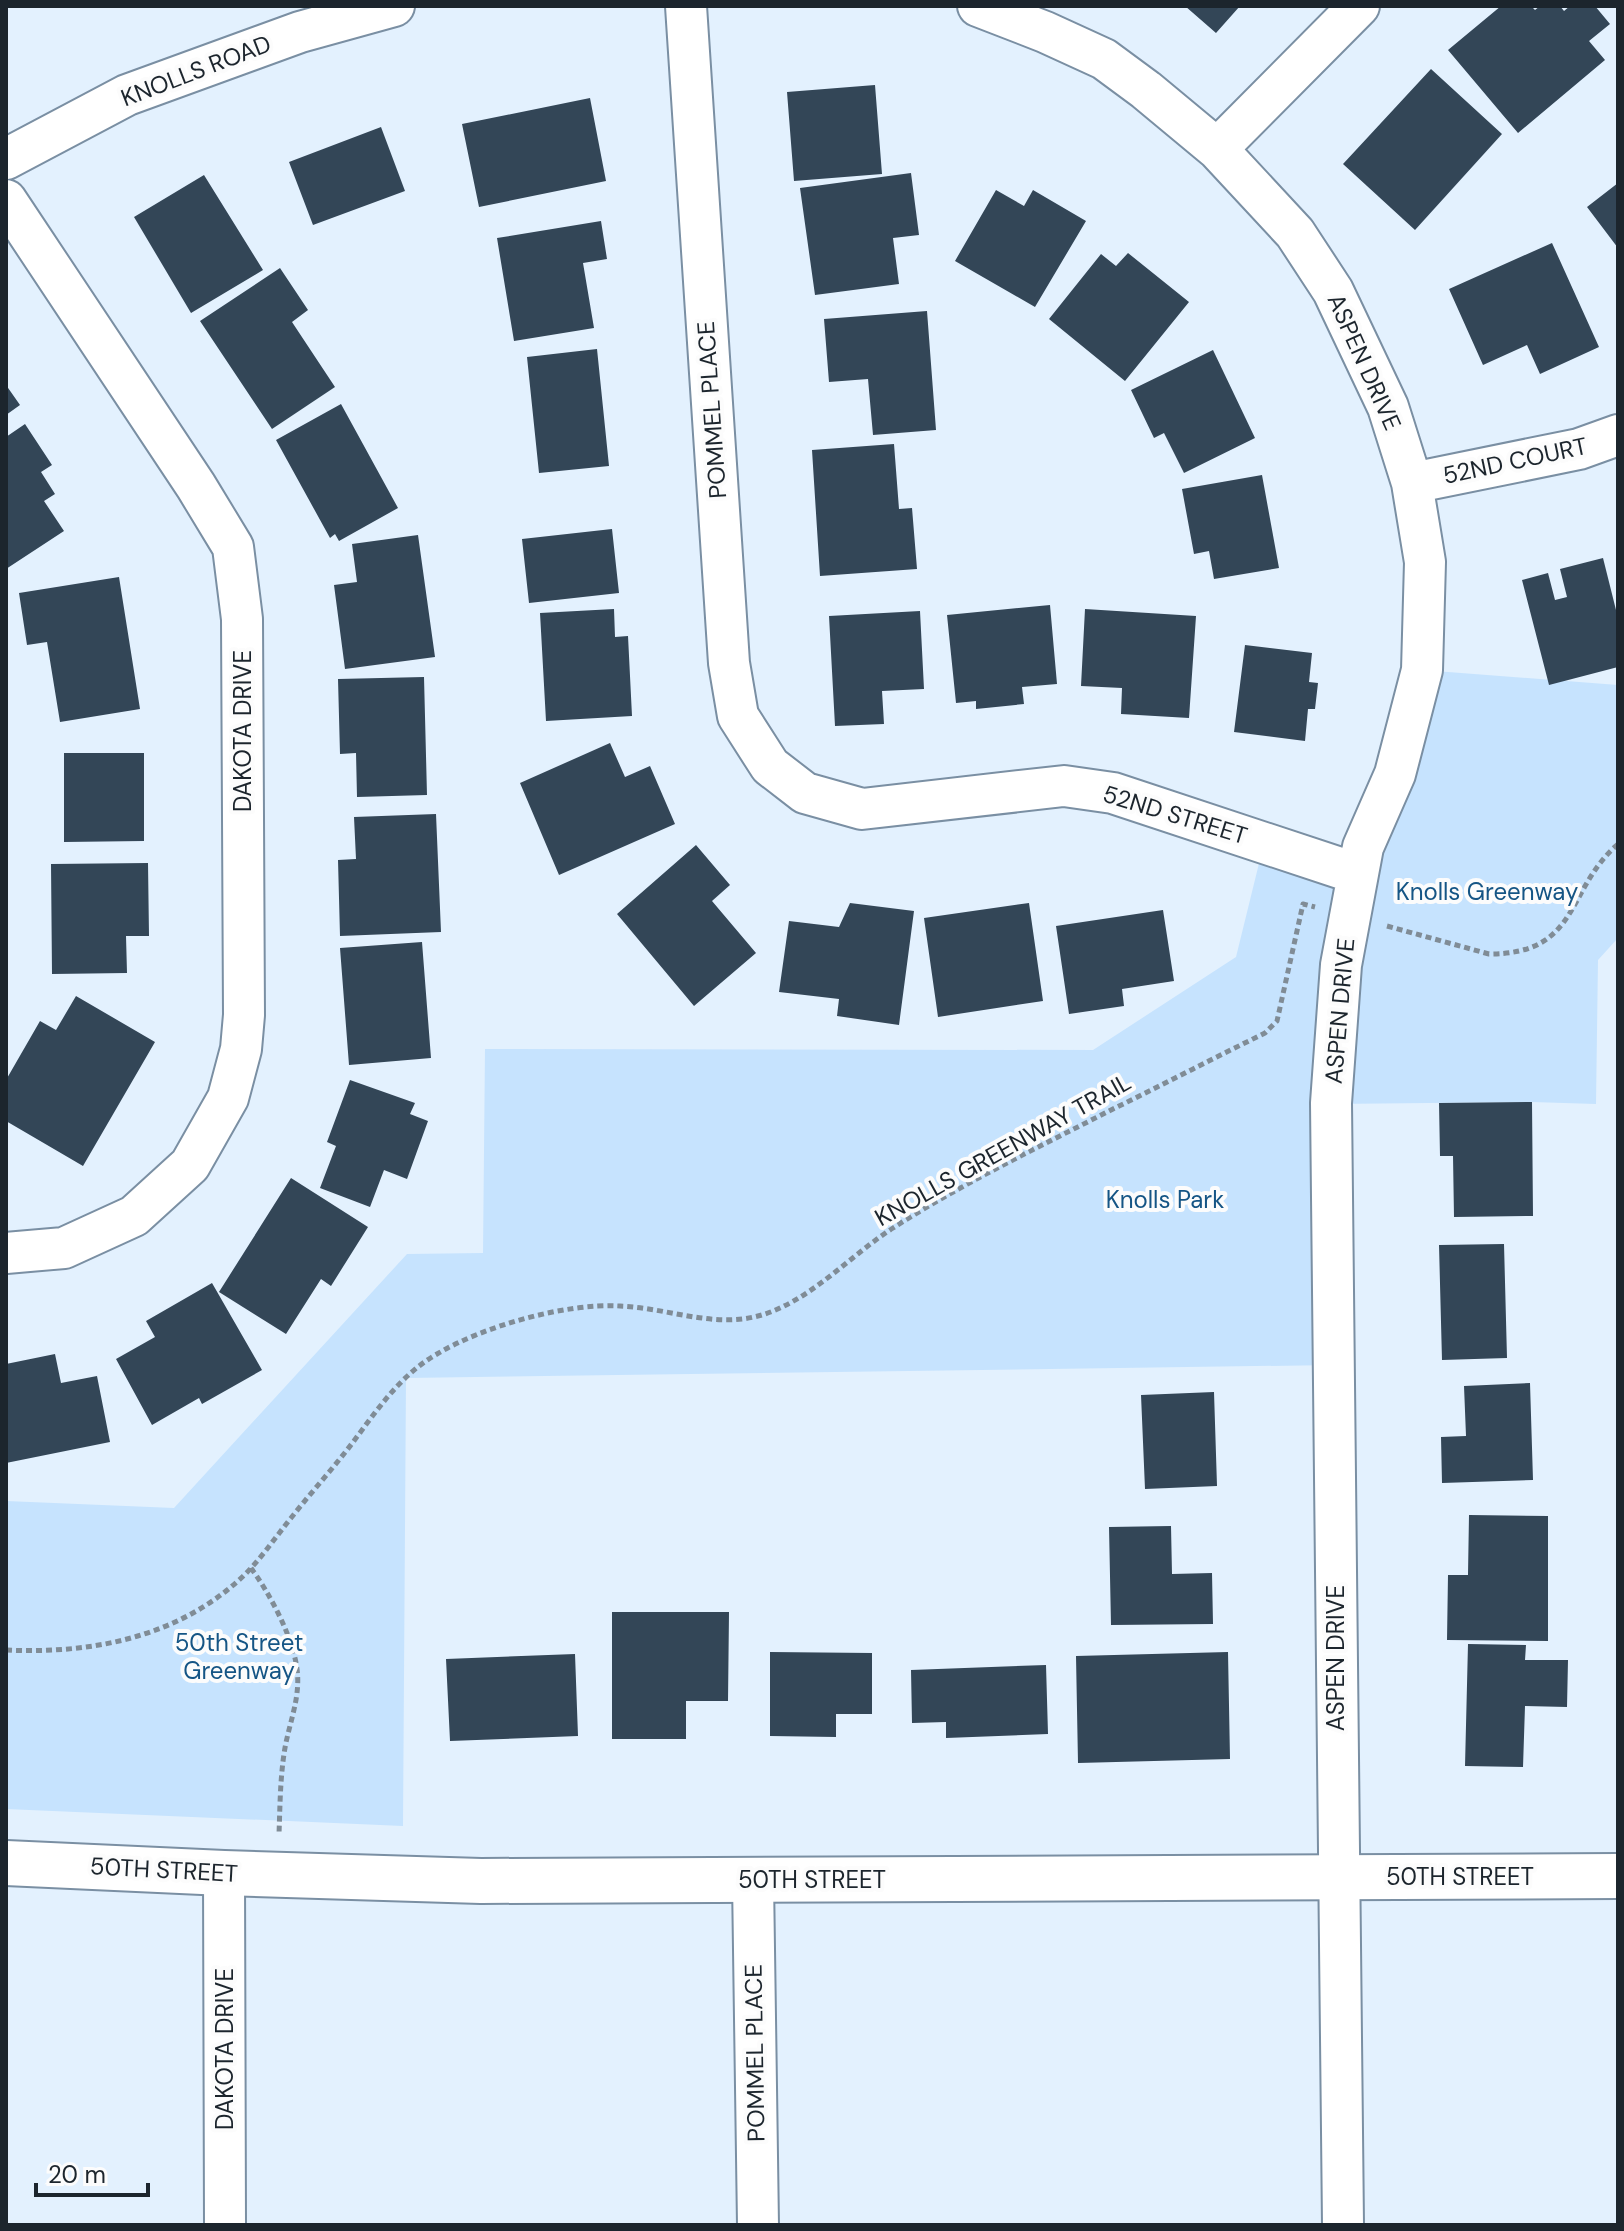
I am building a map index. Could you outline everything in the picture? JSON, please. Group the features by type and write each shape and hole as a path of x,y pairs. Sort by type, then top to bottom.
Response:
{"main road":[{"name":"50TH STREET","path":"6,1863 481,1881 1618,1876"}],"street":[{"name":"KNOLLS ROAD","path":"6,159 127,95 300,32 394,6"},
{"name":"POMMEL PLACE","path":"686,6 729,663 738,716 770,766 800,789"},
{"name":"ASPEN DRIVE","path":"978,6 1104,59 1217,149 1295,233 1333,291 1388,407 1412,483 1425,562 1422,670 1395,774 1363,847 1341,965 1331,1103 1343,2225"},
{"path":"1217,149 1359,6"},
{"name":"DAKOTA DRIVE","path":"6,200 196,486 233,547 242,619 244,1015 241,1049 228,1098 190,1165 134,1216 64,1248 6,1253"},
{"name":"52ND COURT","path":"1412,483 1579,449 1618,435"},
{"name":"52ND STREET","path":"800,789 862,809 1064,786 1113,793 1358,874"},
{"name":"DAKOTA DRIVE","path":"224,1873 225,2225"},
{"name":"POMMEL PLACE","path":"753,1880 758,2225"}],"path":[{"name":"KNOLLS GREENWAY TRAIL","path":"6,1650 76,1650 124,1641 184,1619 212,1601 251,1568 411,1370 439,1352 478,1335 545,1313 621,1306 717,1321 738,1320 787,1306 894,1228 987,1174 1265,1033 1277,1021 1303,904 1477,952 1505,954 1545,942 1560,929 1600,865 1618,844"},
{"path":"251,1568 266,1589 297,1667 295,1709 283,1763 278,1875"}],"green space":[{"path":"1422,670 1618,685 1618,938 1598,960 1596,1104 1332,1104 1334,1365 406,1378 403,1826 6,1809 6,1501 174,1508 407,1254 483,1253 485,1049 1093,1050 1236,957 1264,843 1358,874"}],"building":[{"path":"1185,6 1240,6 1216,33"},
{"path":"1501,6 1531,6 1535,10 1540,6 1560,6 1564,11 1570,6 1595,6 1610,24 1589,41 1605,60 1518,133 1448,50"},
{"path":"1431,69 1502,134 1415,230 1343,164"},
{"path":"875,85 882,174 794,181 787,92"},
{"path":"590,98 606,181 479,207 462,124"},
{"path":"381,127 405,191 313,225 289,162"},
{"path":"911,173 919,235 893,238 899,284 815,295 800,188"},
{"path":"204,175 263,270 191,313 134,217"},
{"path":"1618,183 1618,248 1587,207"},
{"path":"996,190 1024,206 1033,190 1086,221 1035,307 955,261"},
{"path":"601,221 607,259 583,263 594,328 514,341 497,238"},
{"path":"1552,243 1599,347 1540,374 1527,345 1483,365 1449,289"},
{"path":"1128,253 1189,302 1125,381 1049,319 1101,254 1116,266"},
{"path":"280,268 308,310 292,322 335,387 272,429 200,321"},
{"path":"927,311 936,430 873,435 868,379 829,382 824,319"},
{"path":"597,349 609,466 539,473 527,357"},
{"path":"1213,350 1255,438 1184,473 1164,433 1154,438 1131,390"},
{"path":"6,385 20,405 6,415"},
{"path":"341,404 398,508 339,541 335,534 330,538 276,440"},
{"path":"25,424 52,465 41,472 55,494 44,501 64,531 6,569 6,437"},
{"path":"894,444 899,509 912,508 917,569 820,576 812,450"},
{"path":"1262,475 1279,568 1214,579 1209,551 1194,554 1182,489"},
{"path":"612,529 619,593 529,603 522,539"},
{"path":"418,535 435,657 345,669 334,585 357,582 352,544"},
{"path":"1603,558 1618,618 1618,667 1549,685 1522,580 1548,573 1555,600 1567,597 1560,569"},
{"path":"119,577 140,709 60,722 47,642 27,645 19,593"},
{"path":"1050,605 1057,684 1022,687 1024,704 976,709 976,701 956,703 947,615"},
{"path":"614,609 615,637 628,636 632,716 546,721 540,613"},
{"path":"1085,609 1196,616 1189,718 1121,714 1122,688 1081,686"},
{"path":"920,611 924,689 882,691 884,724 835,726 829,616"},
{"path":"1245,645 1312,653 1309,682 1318,683 1315,709 1308,709 1305,741 1234,732"},
{"path":"424,677 427,795 357,797 356,753 340,754 338,679"},
{"path":"610,743 625,777 650,766 675,824 559,875 520,783"},
{"path":"64,753 144,753 144,841 64,842"},
{"path":"436,814 441,932 340,936 338,860 356,859 354,817"},
{"path":"696,845 730,885 712,901 756,953 694,1006 617,914"},
{"path":"148,863 149,936 126,936 127,973 52,974 51,864"},
{"path":"850,903 914,911 899,1025 837,1016 839,999 779,992 789,921 839,927"},
{"path":"1029,903 1043,1001 938,1017 924,918"},
{"path":"1163,910 1174,981 1122,989 1124,1006 1069,1014 1056,926"},
{"path":"422,942 431,1058 349,1065 340,948"},
{"path":"76,996 155,1042 83,1166 6,1121 6,1080 40,1021 56,1030"},
{"path":"350,1080 415,1103 410,1114 428,1121 407,1179 384,1170 370,1207 320,1188 336,1146 327,1142"},
{"path":"1532,1102 1533,1216 1454,1217 1453,1156 1440,1156 1439,1103"},
{"path":"291,1178 368,1227 331,1286 321,1279 286,1334 219,1292"},
{"path":"1504,1244 1507,1358 1442,1360 1439,1245"},
{"path":"212,1283 262,1370 202,1404 199,1398 152,1425 116,1359 155,1337 146,1321"},
{"path":"55,1354 61,1383 97,1376 110,1442 6,1463 6,1364"},
{"path":"1530,1383 1533,1480 1442,1483 1441,1437 1466,1436 1464,1386"},
{"path":"1214,1392 1217,1486 1145,1489 1141,1395"},
{"path":"1469,1515 1548,1516 1548,1641 1447,1640 1448,1575 1468,1575"},
{"path":"1171,1526 1172,1574 1212,1573 1213,1624 1111,1625 1109,1527"},
{"path":"612,1612 729,1612 728,1701 686,1701 686,1739 612,1739"},
{"path":"1468,1644 1526,1645 1525,1660 1568,1660 1567,1707 1525,1706 1523,1767 1465,1766"},
{"path":"770,1652 872,1653 872,1714 836,1714 836,1737 770,1736"},
{"path":"1228,1652 1230,1759 1078,1763 1076,1656"},
{"path":"575,1654 578,1736 450,1741 446,1659"},
{"path":"1046,1665 1048,1734 946,1738 946,1722 912,1723 911,1670"}],"park label":[{"name":"Knolls Greenway","path":"1487,892"},
{"name":"Knolls Park","path":"1165,1200"},
{"name":"50th Street Greenway","path":"239,1657"}]}
